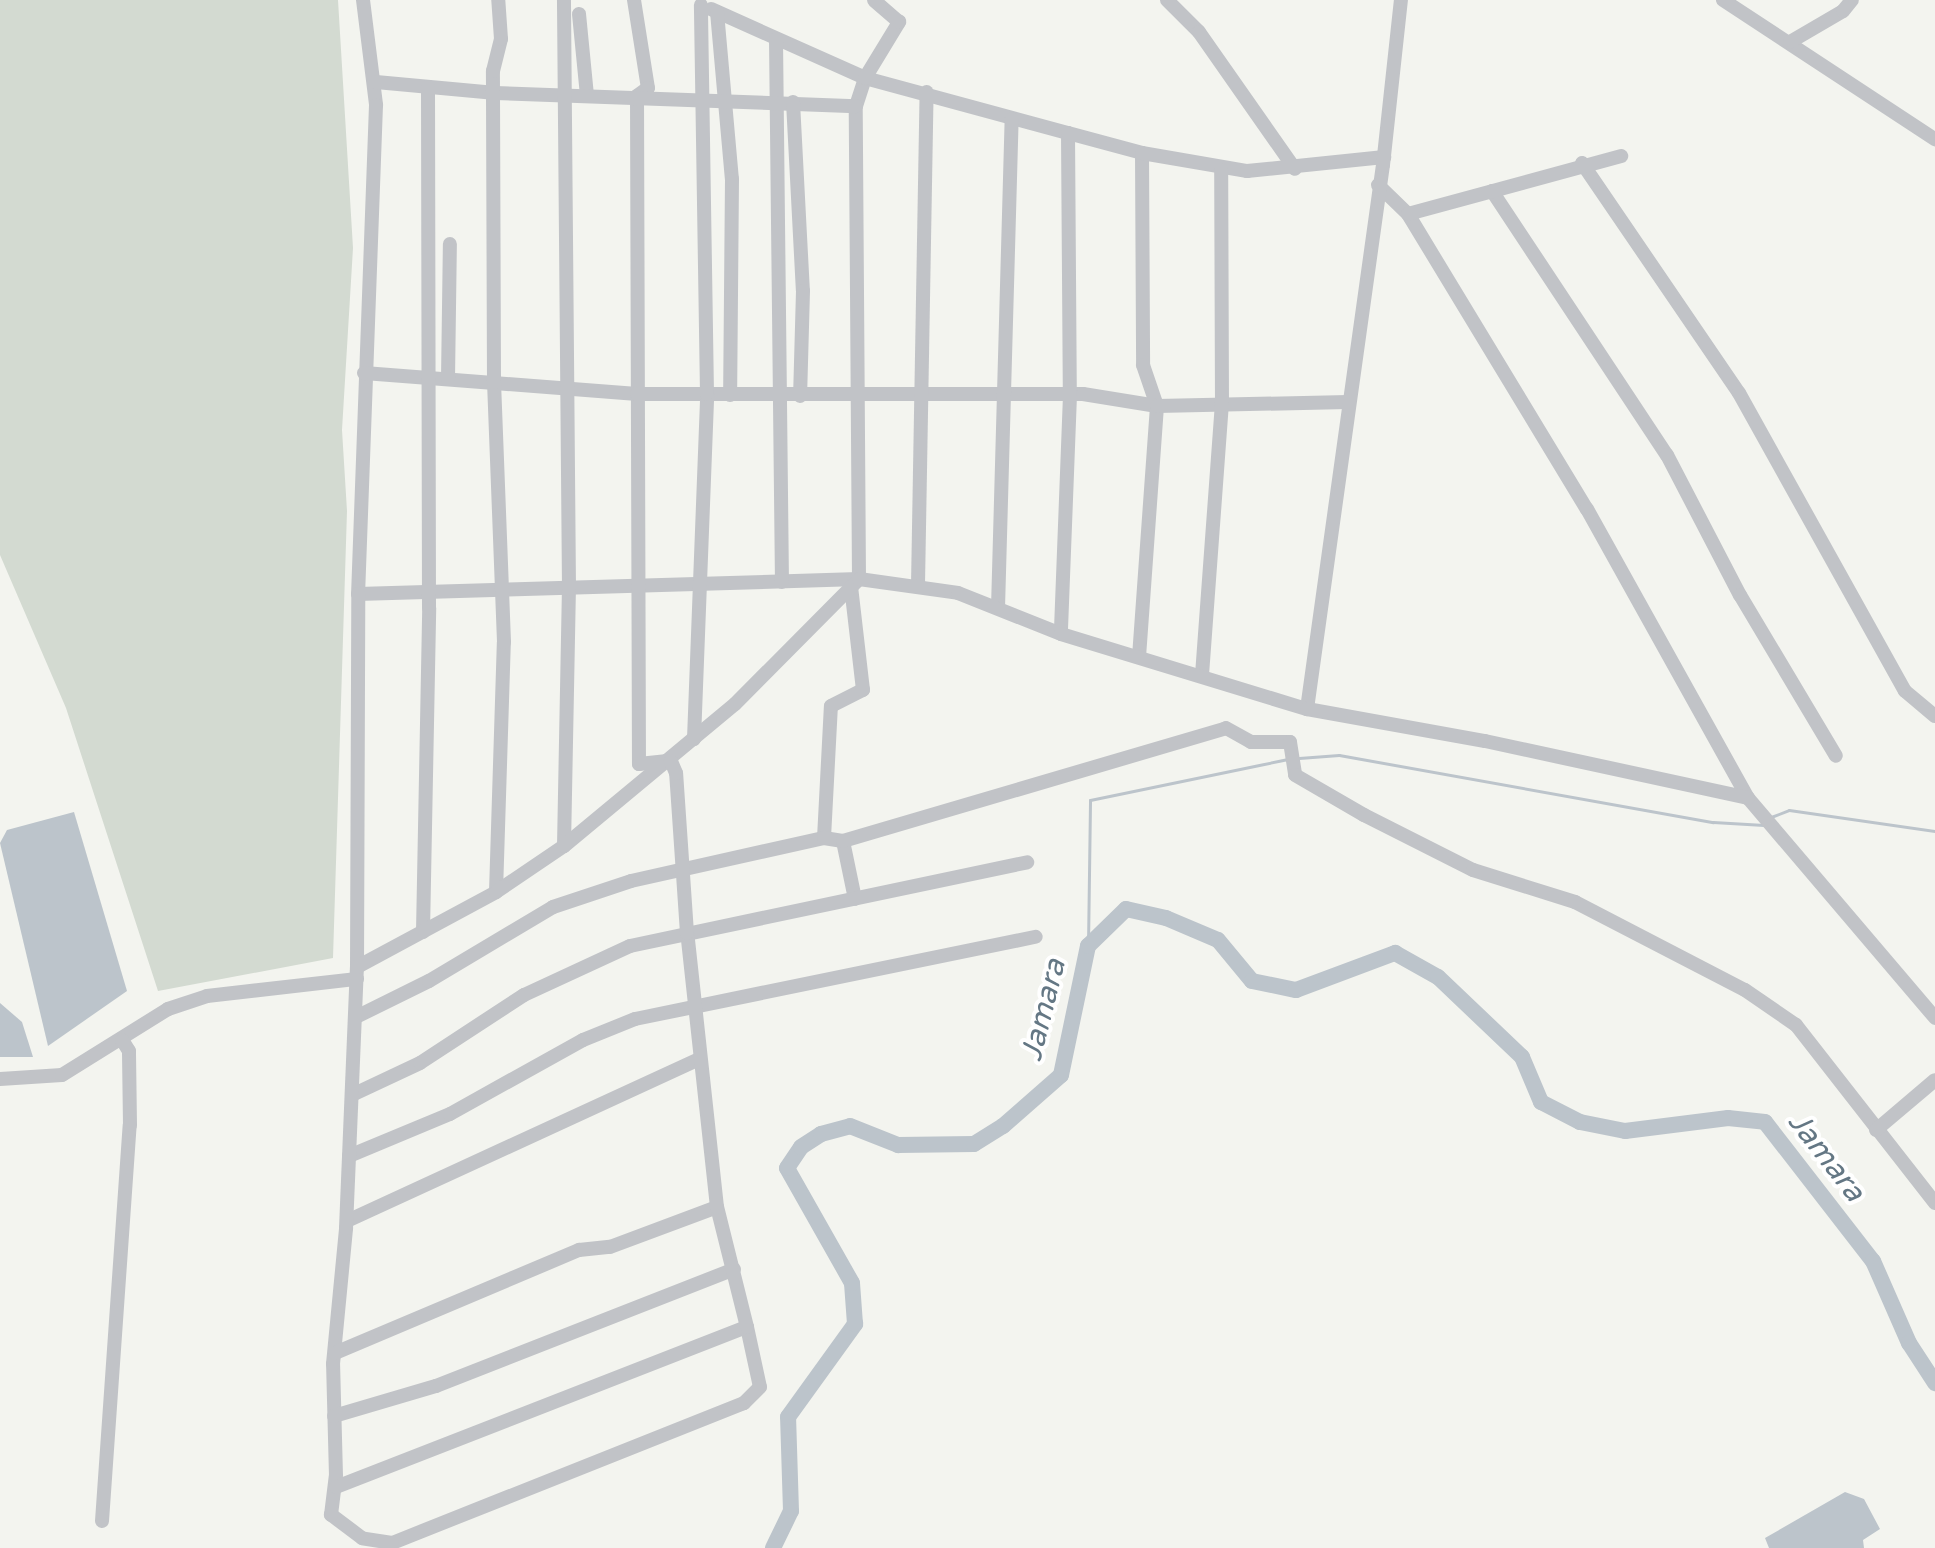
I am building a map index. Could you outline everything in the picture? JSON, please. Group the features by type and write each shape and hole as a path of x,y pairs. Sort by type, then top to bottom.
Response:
{"street":[{"path":"363,0 376,82 373,270 364,373 358,594 356,1017 347,1221 335,1353 336,1487 331,1515 379,1545 562,1478 744,1403 760,1387 717,1207 687,933 676,773 671,761"},
{"path":"496,892 503,593 494,382 493,71 501,39 498,0"},
{"path":"564,0 569,589 564,846"},
{"path":"634,0 648,88 637,96"},
{"path":"824,838 831,706 863,690 855,583 856,106 865,78 899,22 874,0"},
{"path":"1167,0 1199,32 1295,169"},
{"path":"1307,709 1384,157 1401,0"},
{"path":"1723,0 1935,139"},
{"path":"1790,42 1843,11 1852,0"},
{"path":"694,739 703,586 707,394 697,2 865,78 927,92 1012,119 1142,153 1221,170 1295,169 1384,157"},
{"path":"717,12 732,179 730,395"},
{"path":"579,14 587,96"},
{"path":"776,39 782,582"},
{"path":"376,82 495,93 856,106"},
{"path":"423,932 429,594 428,87"},
{"path":"918,585 927,92"},
{"path":"637,96 637,394 642,588 639,764 671,761"},
{"path":"793,102 802,261 800,396"},
{"path":"998,608 1007,395 1012,119"},
{"path":"1061,634 1070,395 1068,133"},
{"path":"1139,656 1157,406 1143,365 1142,153"},
{"path":"1408,214 1582,163 1621,156"},
{"path":"1582,163 1739,393 1905,691 1935,716"},
{"path":"1202,675 1222,404 1221,170"},
{"path":"1378,185 1408,214 1587,509 1748,798 1935,1018"},
{"path":"1492,191 1667,455 1740,595 1836,756"},
{"path":"448,379 450,244"},
{"path":"364,373 637,394 854,397 1070,395 1157,406 1348,402"},
{"path":"358,594 503,593 782,582 918,585 998,608 1061,634 1307,709 1529,750 1748,798"},
{"path":"0,1079 62,1075 168,1009 207,996 357,973 496,892 564,846 671,761 855,583"},
{"path":"356,1017 429,981 553,907 685,870 824,838 843,841 1226,728 1251,742 1290,742 1295,775 1364,815 1473,870 1575,902 1745,990 1796,1025 1935,1203"},
{"path":"843,841 855,899"},
{"path":"352,1095 420,1063 524,995 630,946 1027,862"},
{"path":"349,1156 450,1114 583,1040 694,1004 1036,937"},
{"path":"102,1521 130,1125 129,1051 122,1040"},
{"path":"347,1221 700,1059"},
{"path":"1876,1130 1935,1080"},
{"path":"335,1353 579,1250 610,1247 717,1207"},
{"path":"334,1416 436,1386 734,1269"},
{"path":"336,1487 747,1327"}],"shaded area":[{"path":"0,0 338,0 353,248 342,430 347,511 333,958 158,991 66,708 0,555"},
{"path":"74,812 127,991 48,1046 0,843 7,830"},
{"path":"0,1003 22,1022 33,1057 0,1057"},
{"path":"1845,1492 1864,1499 1880,1529 1863,1540 1864,1548 1769,1548 1765,1538"}],"waterway":[{"path":"1299,758 1339,755 1713,822 1764,825"},
{"path":"1088,946 1090,800 1288,759"},
{"path":"1771,817 1789,810 1935,831"},
{"name":"Jamara","path":"773,1548 791,1511 788,1417 855,1324 852,1283 787,1168 801,1147 821,1134 850,1126 898,1145 974,1144 1003,1126 1061,1075 1088,946 1126,909 1166,918 1218,940 1252,981 1296,990 1395,953 1438,977 1522,1057 1541,1102 1580,1122 1625,1131 1728,1118 1765,1122 1873,1261 1909,1343 1935,1383"}]}
